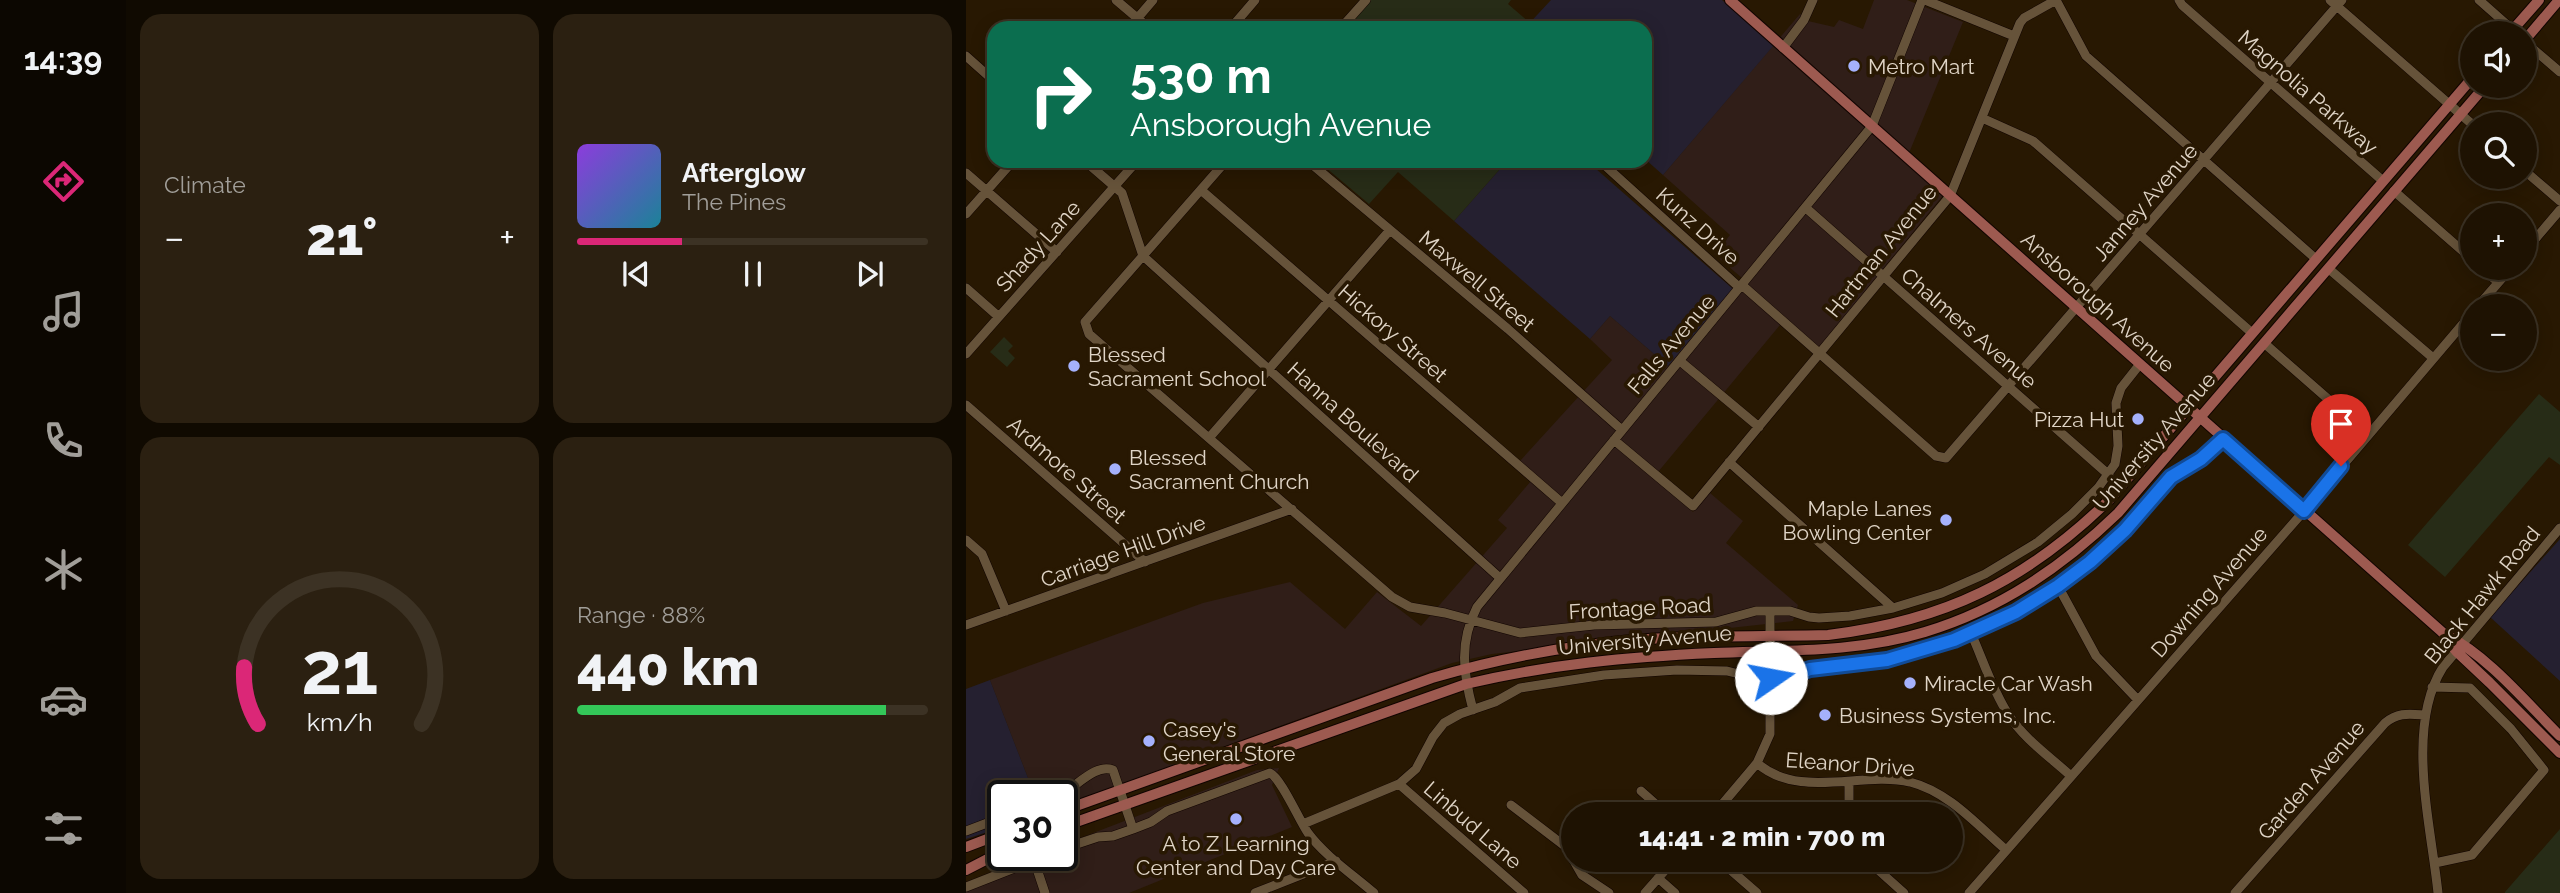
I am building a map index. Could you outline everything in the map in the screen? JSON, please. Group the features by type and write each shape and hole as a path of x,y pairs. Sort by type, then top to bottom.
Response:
{"main road":[{"name":"Ansborough Avenue","path":"1730,0 2304,511 2459,647 2497,674 2560,736"},
{"path":"2521,21 2539,0"},
{"path":"2537,27 2559,0"},
{"name":"University Avenue","path":"1078,805 1432,678 1464,669 1523,655 1590,644 1651,639 1828,635 1897,624 1961,603 2002,583 2077,531 2109,500 2460,92"},
{"name":"University Avenue","path":"2462,112 2474,98"},
{"name":"University Avenue","path":"1078,821 1466,684 1528,670 1592,660 1840,649 1900,639 1950,624 2011,596 2044,576 2118,513 2460,114"},
{"name":"Ansborough Avenue","path":"2459,647 2560,753"},
{"path":"966,847 987,839"},
{"path":"966,864 987,857"},
{"path":"966,870 987,859"}],"street":[{"path":"1116,0 1141,21"},
{"path":"1135,21 1153,0"},
{"path":"1237,21 1255,0"},
{"path":"1348,21 1366,0"},
{"path":"1783,48 1804,20 1814,0"},
{"path":"1924,0 2014,36"},
{"name":"Falls Avenue","path":"1473,710 1464,669 1464,642 1477,607 1872,126 1924,0"},
{"path":"2056,0 2085,55 2316,259"},
{"name":"Hartman Avenue","path":"1614,440 1693,506 1950,197 2014,36 2024,18 2056,0"},
{"name":"Magnolia Parkway","path":"2179,0 2383,181"},
{"path":"2479,0 2500,21"},
{"path":"2336,2 2460,114"},
{"name":"Janney Avenue","path":"1946,458 2271,82 2336,2"},
{"path":"2537,52 2560,72"},
{"path":"966,57 987,75"},
{"path":"1982,118 2033,141 2252,333"},
{"path":"966,214 1007,168"},
{"name":"Hanna Boulevard","path":"1093,168 1122,193 1143,256 1500,578"},
{"name":"Shady Lane","path":"966,354 1131,168"},
{"path":"1143,256 1220,168"},
{"name":"Maxwell Street","path":"1316,168 1511,331 1622,430"},
{"name":"Kunz Drive","path":"1608,168 1937,456 1946,458"},
{"path":"966,173 1057,252"},
{"path":"2537,181 2560,201"},
{"name":"Hickory Street","path":"1201,190 1562,503"},
{"path":"2394,191 2460,249"},
{"name":"Chalmers Avenue","path":"1806,208 2109,475"},
{"path":"2537,237 2560,210"},
{"path":"1209,438 1390,230"},
{"name":"Frontage Road","path":"1143,256 1085,322 1089,334 1401,603 1421,610 1471,619 1510,632 1528,634 1594,625 1716,622 1746,612 1790,611 1819,618 1850,616 1893,608 1965,583 2018,555 2072,514 2109,475 2115,464 2118,446 2118,395 2140,364"},
{"path":"2329,269 2433,358"},
{"path":"2488,294 2498,282 2496,280"},
{"path":"966,288 999,317"},
{"name":"Downing Avenue","path":"1969,893 2304,511 2460,327"},
{"path":"2264,343 2368,434"},
{"path":"1680,361 1759,427"},
{"name":"Ardmore Street","path":"966,405 1145,562"},
{"path":"1303,824 1399,784 1416,769 1437,730 1452,717 1495,702 1520,688 1604,675 1715,670 1755,678 1790,676 1810,669 1887,660 1932,648 1971,633 2016,612 2058,586 2125,530 2171,477 2201,459 2223,439"},
{"path":"1729,462 1893,608"},
{"name":"Carriage Hill Drive","path":"966,625 1292,509"},
{"name":"Black Hawk Road","path":"2438,893 2424,774 2425,715 2432,687 2459,647 2560,528"},
{"path":"966,540 982,554 1006,611"},
{"path":"2058,586 2096,656 2138,700"},
{"path":"1724,802 1757,764 1770,734 1770,611"},
{"path":"1971,633 1996,692 2009,715 2026,735 2071,776"},
{"path":"2432,687 2470,688 2511,729 2544,770 2472,855 2435,863"},
{"name":"Garden Avenue","path":"2235,893 2385,723 2403,713 2425,715"},
{"name":"Eleanor Drive","path":"1757,764 1770,774 1783,779 1907,782 1930,790 1952,803 2006,850"},
{"path":"1078,785 1094,772 1107,768 1113,770 1133,829"},
{"path":"1078,843 1098,836 1113,836 1151,822 1167,811 1263,775 1275,775 1315,841 1374,893"},
{"path":"1849,782 1849,802"},
{"name":"Linbud Lane","path":"1399,784 1524,893"},
{"path":"1641,791 1653,802"},
{"path":"1511,804 1566,847 1582,875 1609,893"},
{"path":"966,831 987,823"},
{"path":"1255,893 1336,861"},
{"path":"966,887 1006,871"},
{"path":"1038,871 1045,893"},
{"path":"1645,893 1663,872"},
{"path":"1733,872 1757,893"},
{"path":"1881,872 1904,893"},
{"path":"1658,878 1668,891"}],"shaded area":[{"path":"1551,0 1722,0 1774,45 1663,175 1652,165 1652,21 1532,21"},
{"path":"1874,0 1907,0 1963,22 1909,153 1949,188 1819,347 1785,319 1653,478 1693,512 1710,493 1743,521 1726,543 1798,605 1793,621 1492,654 1452,663 1078,800 1078,780 1029,780 990,680 1203,603 1290,582 1345,629 1377,592 1421,626 1507,528 1498,520 1536,475 1520,461 1612,360 1590,339 1610,316 1668,366 1742,278 1714,254 1730,235 1663,175 1800,14 1808,21 1834,27 1839,20 1863,29"},
{"path":"1501,168 1595,168 1733,289 1668,366 1610,316 1590,339 1454,221"},
{"path":"2560,539 2560,681 2490,617"},
{"path":"990,680 1029,780 987,780 987,832 966,839 966,689"},
{"path":"1279,768 1272,785 1292,827 1129,893 966,893 966,882 995,871 1078,871 1078,839 1257,770"}],"green space":[{"path":"1367,0 1511,0 1508,4 1528,21 1349,21"},
{"path":"1326,168 1501,168 1454,221 1398,172 1369,204"},
{"path":"1004,337 1013,346 1008,351 1015,358 1007,367 990,352"},
{"path":"2539,394 2560,412 2560,465 2549,457 2445,577 2408,545"},
{"path":"2560,829 2560,893 2505,893 2505,892"}],"place":[{"name":"Metro Mart","path":"1854,66"},
{"name":"Blessed Sacrament School","path":"1074,366"},
{"name":"Pizza Hut","path":"2138,419"},
{"name":"Blessed Sacrament Church","path":"1115,469"},
{"name":"Maple Lanes Bowling Center","path":"1946,520"},
{"name":"Miracle Car Wash","path":"1910,683"},
{"name":"Business Systems, Inc.","path":"1825,715"},
{"name":"Casey's General Store","path":"1149,741"},
{"name":"A to Z Learning Center and Day Care","path":"1236,819"}],"route":[{"path":"1771,678 1790,676 1821,667 1841,667 1887,660 1932,648 2016,612 2090,562 2125,530 2171,477 2201,459 2223,439 2304,511 2341,466"}]}
